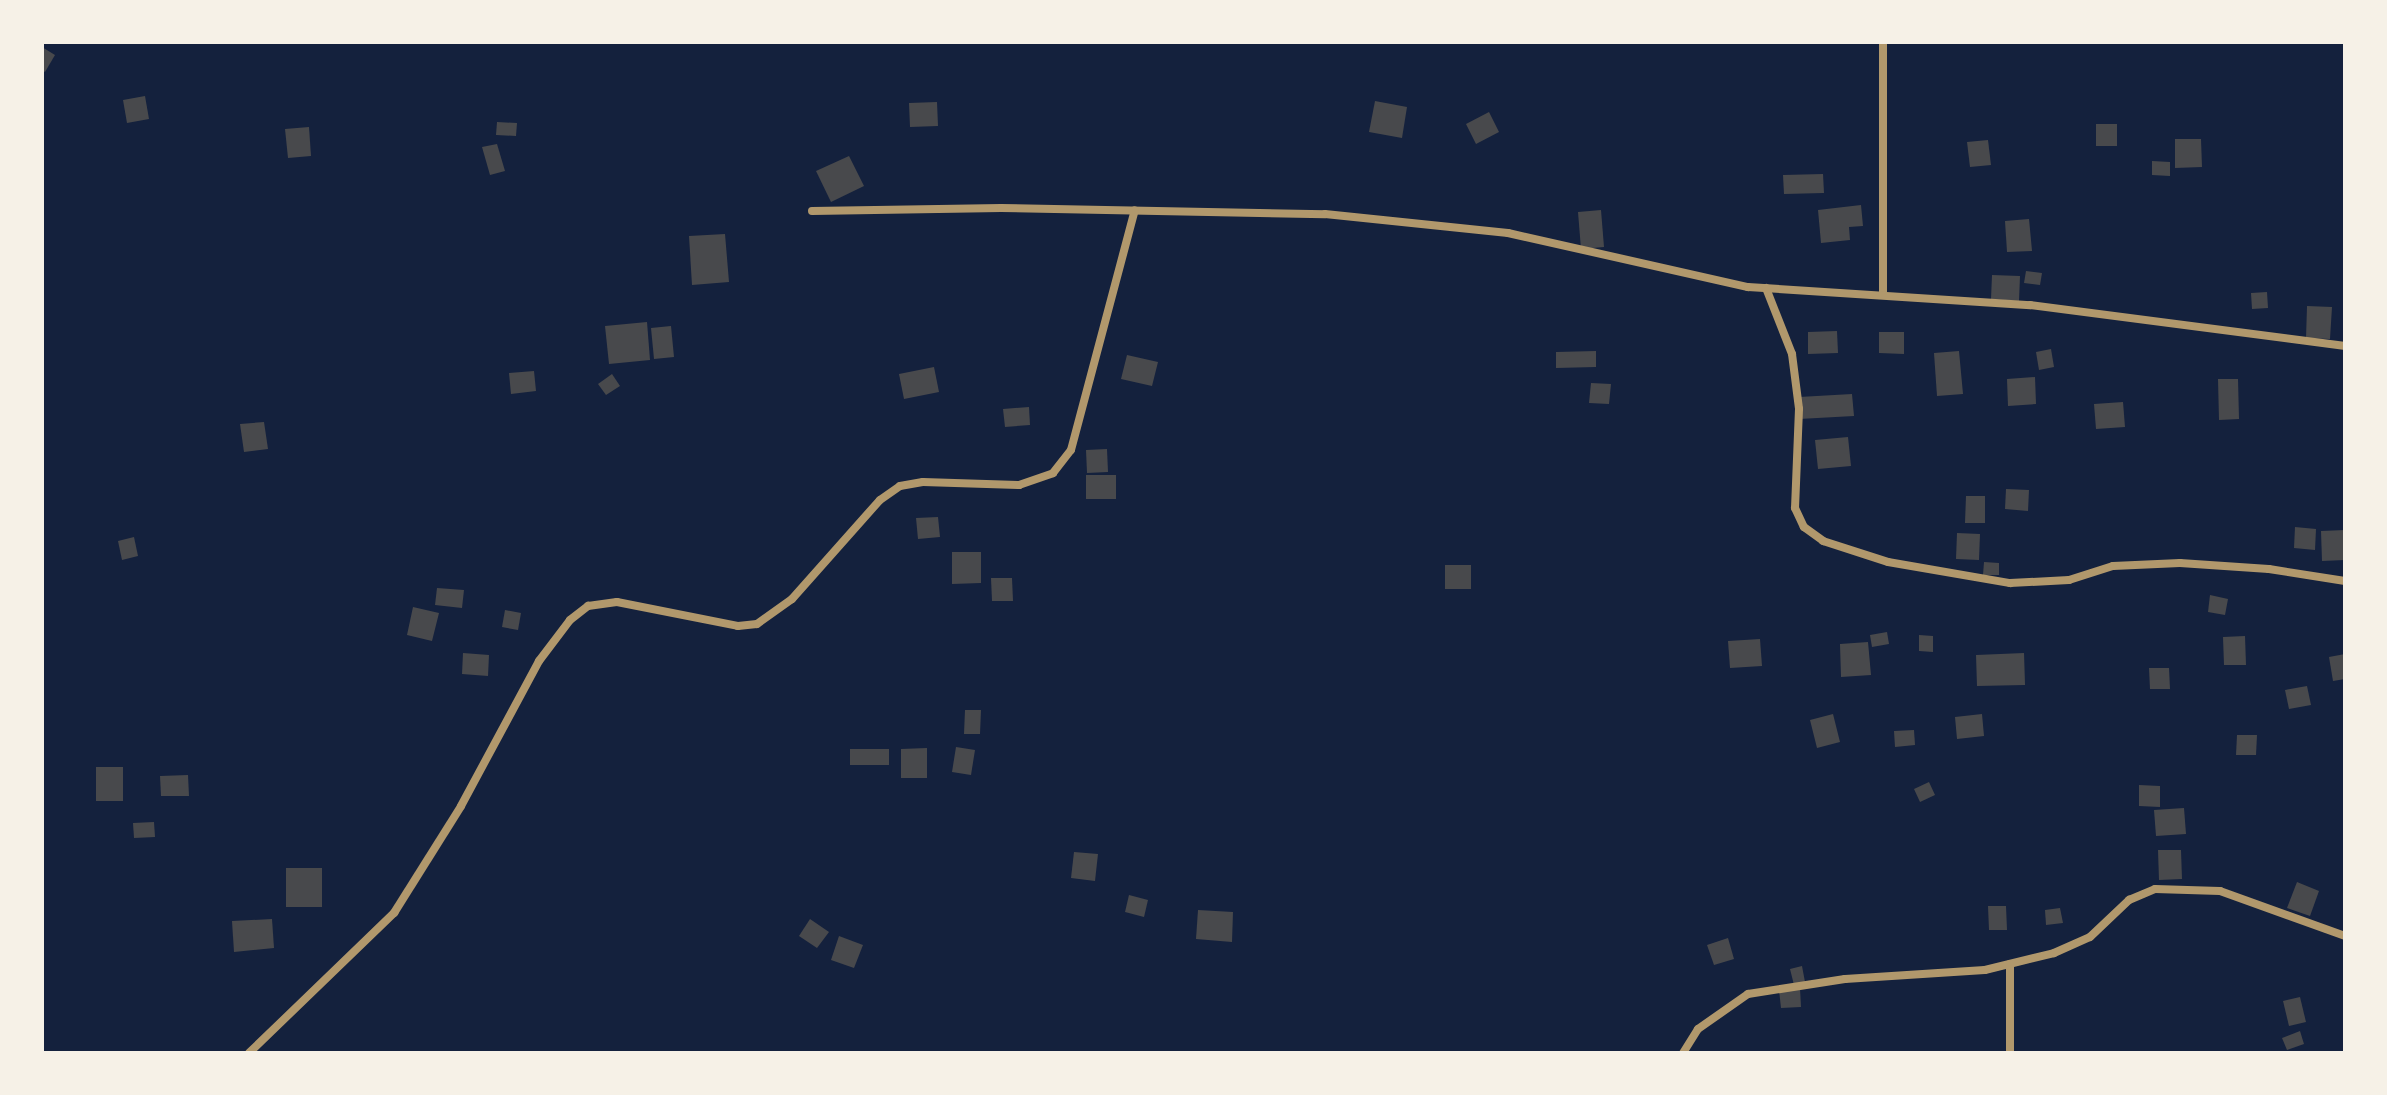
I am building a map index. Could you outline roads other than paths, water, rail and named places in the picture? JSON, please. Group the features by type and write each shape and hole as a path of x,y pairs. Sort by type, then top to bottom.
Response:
{"street":[{"path":"1883,42 1883,295"},
{"path":"812,211 1135,210 1325,214 1508,233 1748,287 2030,305 2345,346"},
{"path":"249,1053 394,913 461,806 539,661 570,620 588,606 617,602 738,626 757,624 792,599 880,500 900,486 923,482 1019,485 1053,473 1071,450 1135,210"},
{"path":"1766,288 1792,354 1799,409 1795,508 1804,527 1823,541 1888,562 2010,583 2069,580 2113,566 2180,563 2269,569 2345,581"},
{"path":"1683,1053 1698,1029 1748,994 1845,979 1985,970 2054,953 2090,937 2129,900 2155,889 2220,891 2345,936"},
{"path":"2010,964 2010,1053"}]}
